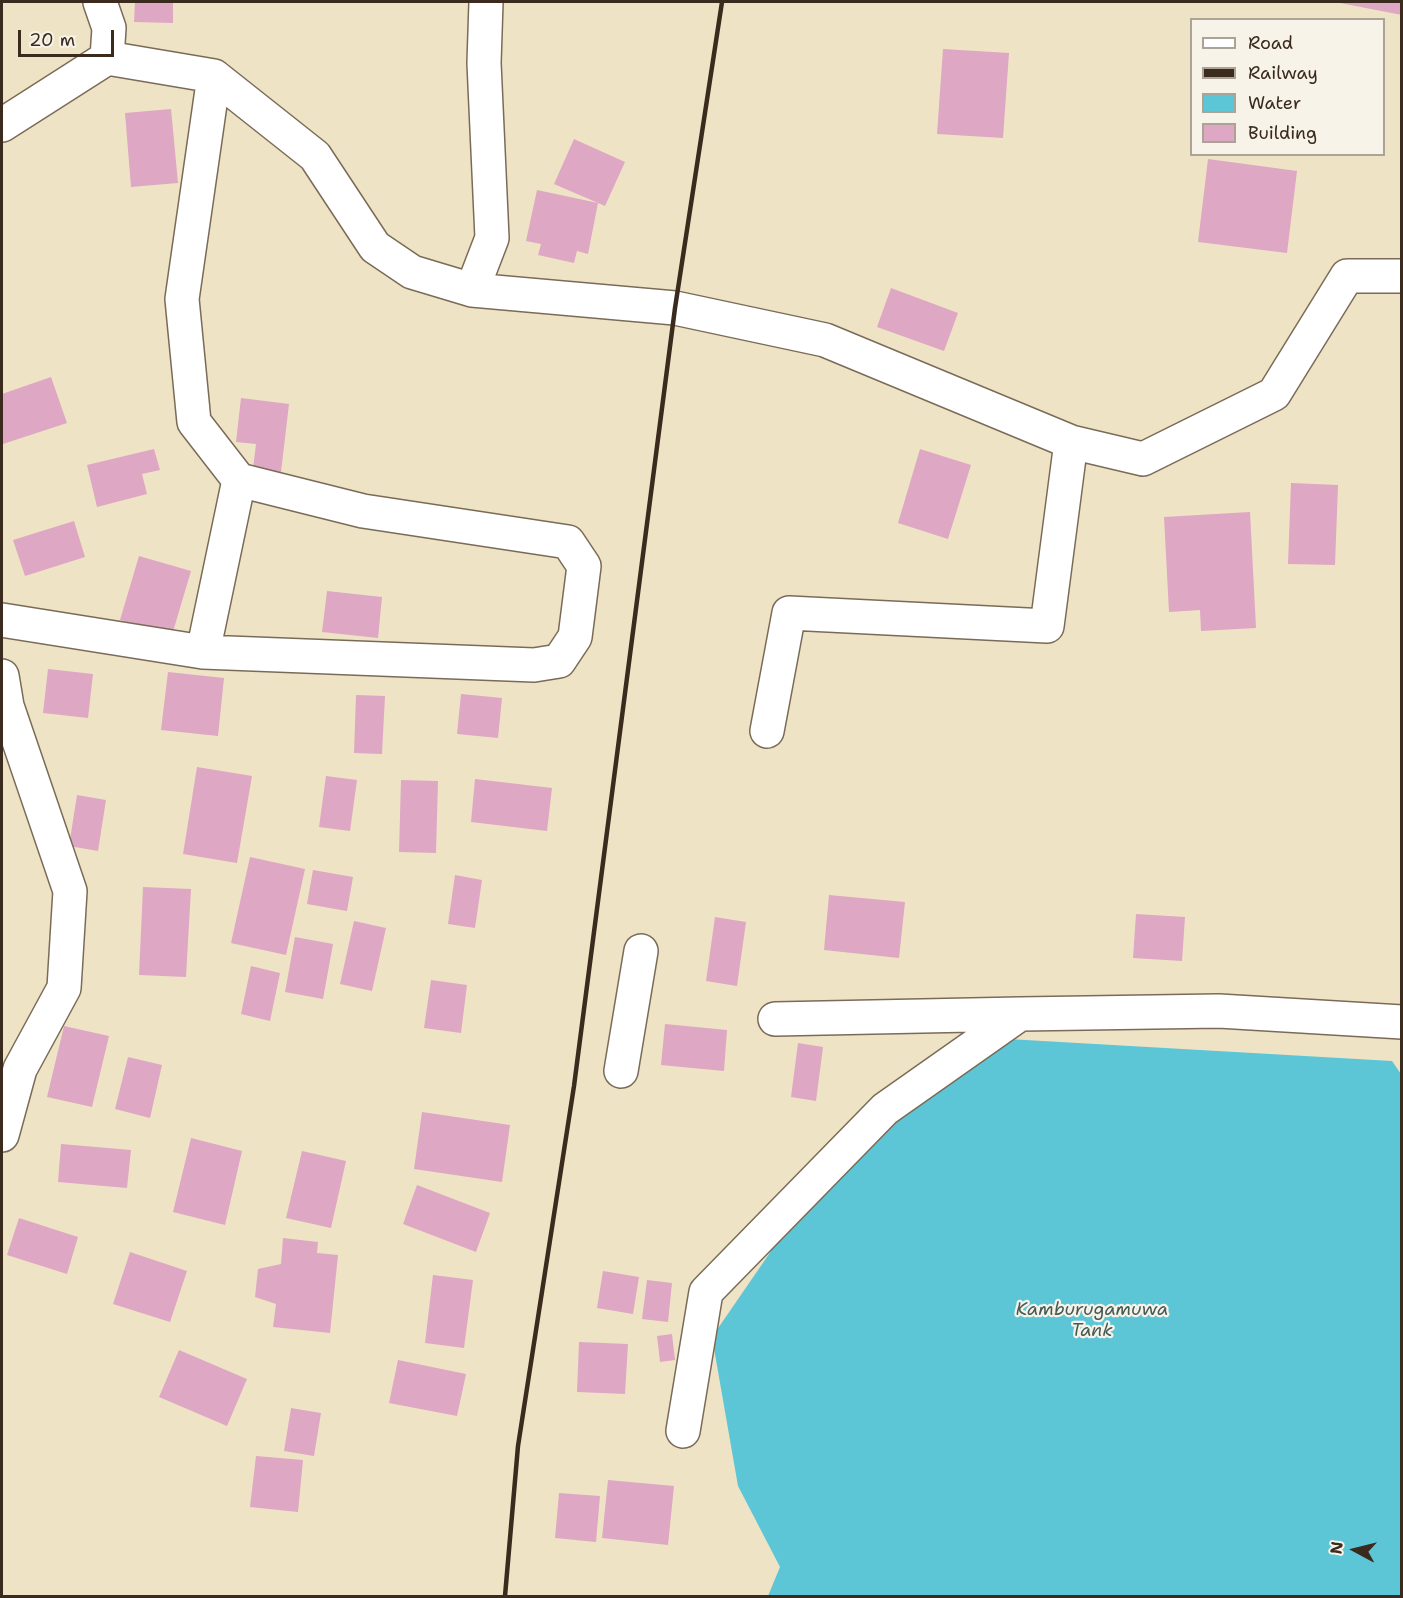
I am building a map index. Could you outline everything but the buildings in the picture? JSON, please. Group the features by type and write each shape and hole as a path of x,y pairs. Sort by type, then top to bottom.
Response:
{"street":[{"path":"100,2 109,28 106,58"},
{"path":"472,290 492,238 484,63 486,2"},
{"path":"2,125 106,58 214,76 315,156 375,247 412,272 472,290 675,308 825,340 1071,442 1143,459 1274,394 1347,276 1401,276"},
{"path":"2,620 203,652 534,665 559,661 575,637 584,566 568,542 363,511 238,480 194,422 182,299 214,76"},
{"path":"767,731 789,614 1047,626 1071,442"},
{"path":"203,652 238,480"},
{"path":"2,1135 20,1069 64,988 70,891 3,696"},
{"path":"621,1071 641,951"},
{"path":"775,1019 1219,1011 1401,1022"},
{"path":"683,1431 706,1292 885,1109 1020,1014"}],"water":[{"name":"Kamburugamuwa Tank","path":"1008,1039 1392,1061 1401,1074 1401,1596 768,1596 780,1567 738,1486 712,1337 824,1174"}],"railway":[{"path":"505,1596 518,1446 574,1086 675,308 722,2"}]}
